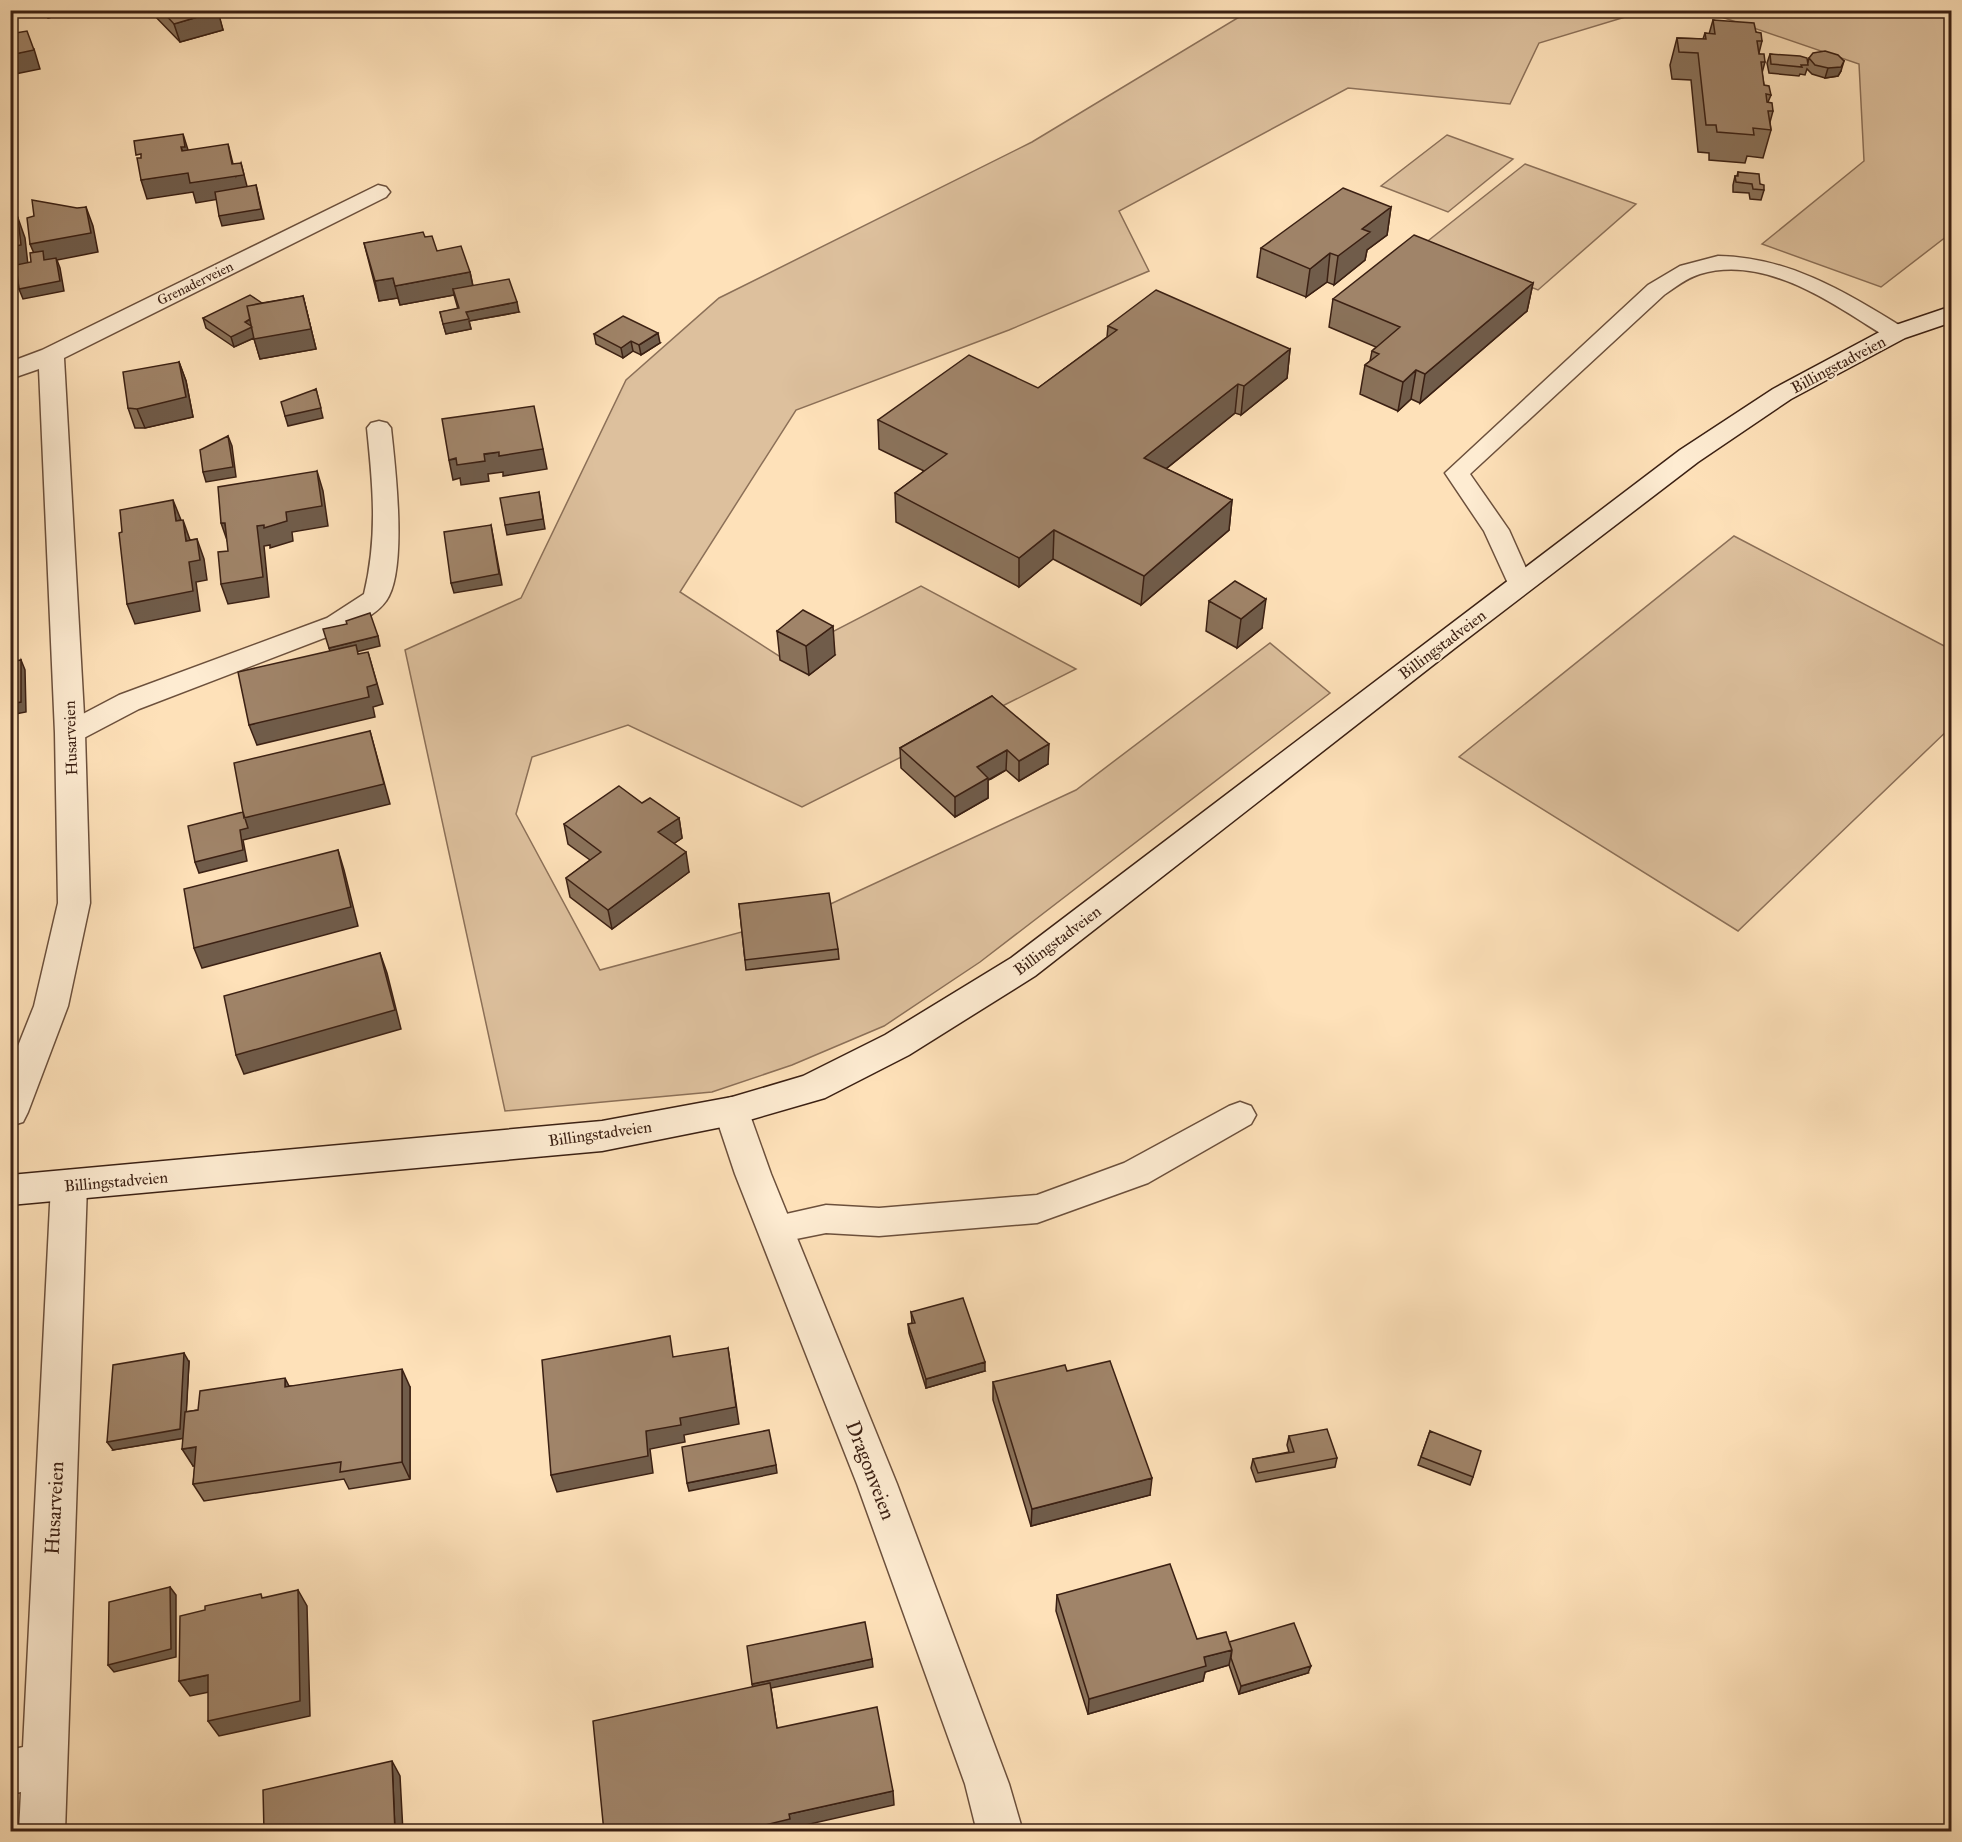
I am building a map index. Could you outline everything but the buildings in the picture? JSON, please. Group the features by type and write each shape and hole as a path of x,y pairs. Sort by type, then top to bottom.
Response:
{"street":[{"name":"Grenaderveien","path":"10,370 51,355 378,192"},
{"name":"Billingstadveien","path":"10,1190 602,1136 732,1111 813,1088 897,1045 1023,967 1689,456 1782,394 1896,333 1952,313"},
{"name":"Husarveien","path":"10,1112 51,1006 74,903 70,733 51,355"},
{"name":"Dragonveien","path":"732,1111 753,1174 881,1495 987,1784 1000,1832"},
{"name":"Husarveien","path":"42,1832 27,1769 69,1185"}],"lane":[{"path":"1520,584 1496,530 1457,473 1656,290 1692,269 1724,262 1763,265 1819,289 1896,333"},
{"path":"70,733 129,702 336,624 365,607 376,597 385,560 386,492 379,428"},
{"path":"776,1229 826,1219 879,1222 1037,1209 1136,1173 1240,1115"}],"shaded area":[{"path":"1249,11 1645,11 1539,43 1510,104 1348,88 1119,211 1149,271 1009,330 796,410 680,592 782,658 921,586 1076,669 802,807 628,725 532,757 516,814 600,970 809,914 1076,790 1270,643 1330,693 980,962 884,1026 792,1065 712,1092 505,1111 405,650 521,598 626,380 719,298 1032,142"},
{"path":"1704,11 1951,11 1951,233 1881,287 1762,244 1864,161 1859,64"},
{"path":"1447,135 1513,159 1448,212 1381,186"},
{"path":"1525,164 1636,204 1538,290 1424,244"},
{"path":"1734,536 1952,650 1951,727 1738,931 1459,757"}]}
